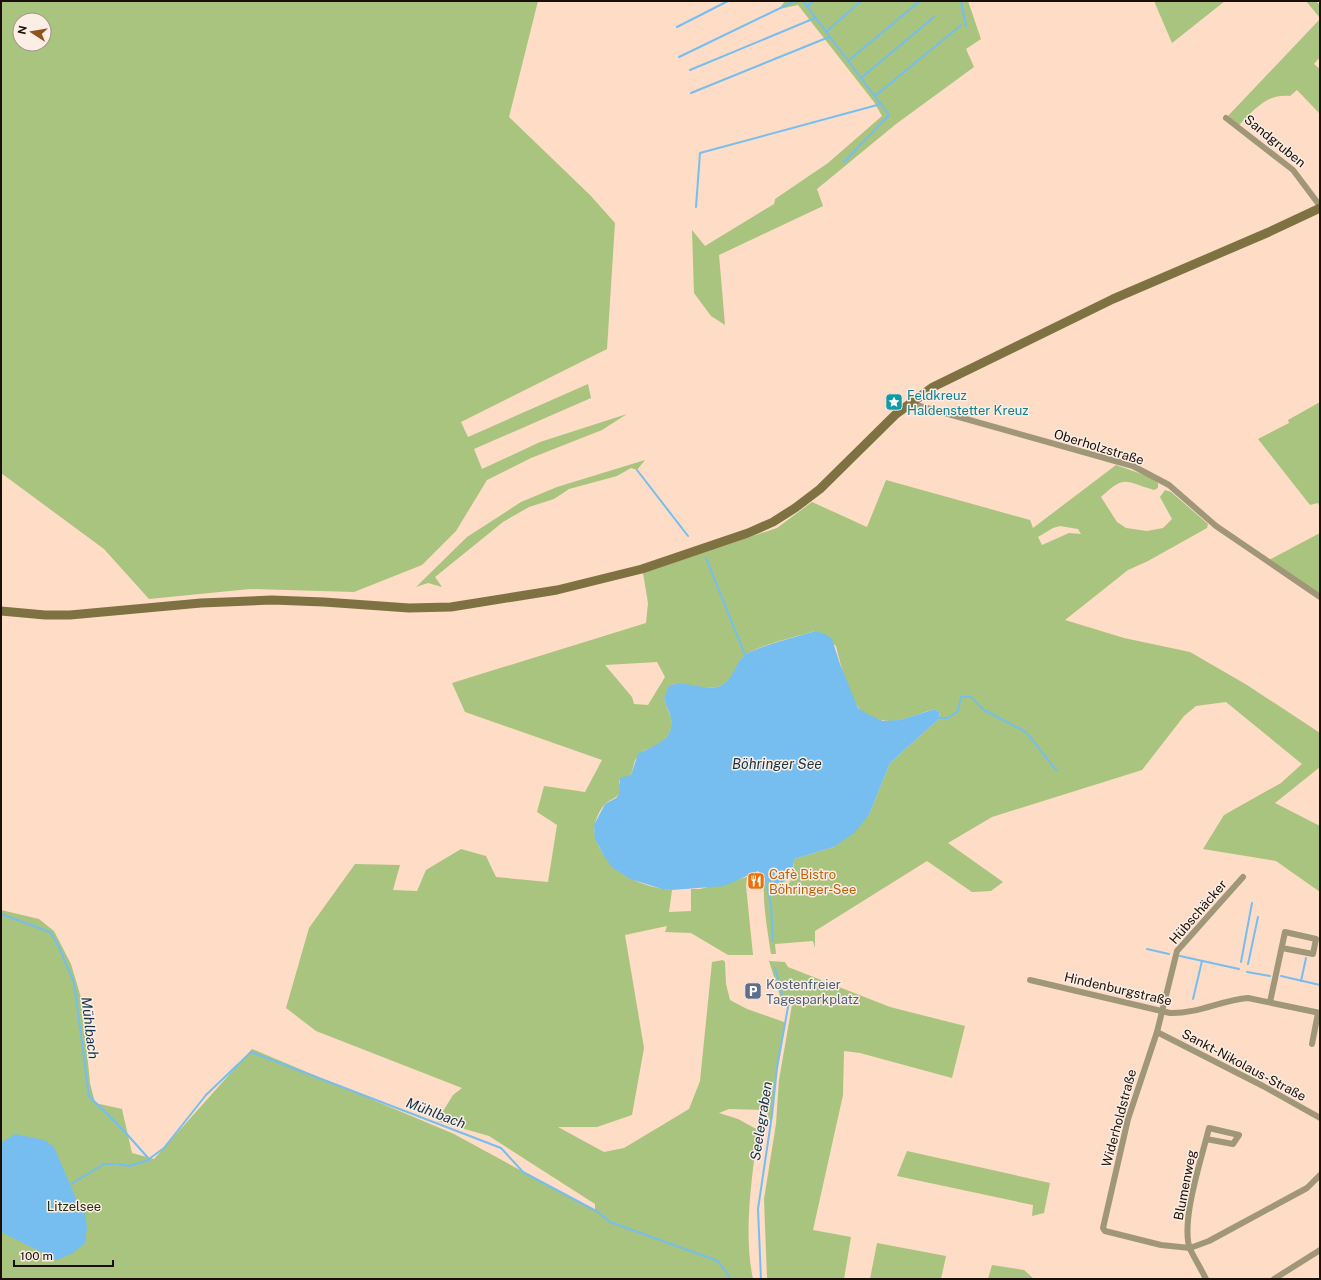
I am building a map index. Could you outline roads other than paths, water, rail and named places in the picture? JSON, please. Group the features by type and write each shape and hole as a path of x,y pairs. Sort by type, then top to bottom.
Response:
{"street":[{"name":"Sandgruben","path":"1,611 45,615 76,615 200,603 279,600 410,608 471,605 606,579 682,557 748,533 773,522 820,489 909,403 933,387 1113,299 1269,232 1320,207 1293,170 1226,118"},
{"name":"Oberholzstraße","path":"909,403 1133,466 1150,474 1169,485 1216,526 1320,597"},
{"name":"Hübschäcker","path":"1163,1012 1177,951 1243,877"},
{"path":"1270,1002 1285,932 1316,939 1313,954 1282,948"},
{"name":"Hindenburgstraße","path":"1030,980 1163,1012 1184,1012 1238,998 1248,998 1319,1013 1312,1044"},
{"name":"Widerholdstraße","path":"1163,1012 1128,1119 1103,1225 1105,1231 1161,1245 1190,1248"},
{"name":"Sankt-Nikolaus-Straße","path":"1157,1032 1263,1086 1320,1118"},
{"name":"Blumenweg","path":"1206,1139 1233,1144 1239,1135 1209,1128 1206,1139 1188,1218 1190,1248 1206,1279"},
{"path":"1190,1248 1209,1241 1307,1188 1320,1175"},
{"path":"1274,1279 1318,1252 1320,1259"}],"water":[{"name":"Böhringer See","path":"815,631 825,634 832,639 840,664 858,708 883,721 900,720 935,709 939,712 940,718 890,763 869,815 854,833 834,847 794,859 793,874 781,884 770,883 758,871 724,886 672,890 662,889 630,879 613,868 605,858 595,839 594,825 605,804 616,798 619,794 620,778 631,775 638,754 661,742 670,733 671,719 664,699 669,686 682,684 707,688 720,686 728,680 741,659 750,652"},
{"name":"Litzelsee","path":"15,1134 44,1140 54,1147 78,1203 85,1213 87,1227 85,1243 73,1253 57,1260 1,1232 1,1143"}],"waterway":[{"path":"677,27 728,1"},
{"path":"679,57 795,1"},
{"path":"803,1 889,115 844,162"},
{"path":"807,7 813,1"},
{"path":"826,32 861,1"},
{"path":"848,61 920,1"},
{"path":"961,1 966,26"},
{"path":"861,78 934,17"},
{"path":"690,70 815,18"},
{"path":"875,96 961,25"},
{"path":"691,93 829,37"},
{"path":"696,207 700,153 881,104"},
{"path":"637,470 688,536"},
{"path":"706,558 745,655"},
{"path":"940,718 948,718 958,711 961,697 971,697 984,710 1026,732 1057,771"},
{"name":"Seelegraben","path":"765,877 771,905 773,941"},
{"path":"1241,962 1252,903"},
{"name":"Mühlbach","path":"1,914 50,932 57,943 74,982 89,1096 125,1132 149,1159 164,1148 206,1095 251,1052 501,1148 523,1172 598,1212 610,1222 718,1261 731,1279"},
{"path":"1248,964 1258,917"},
{"path":"1147,949 1169,954"},
{"path":"1180,956 1239,969"},
{"path":"1301,981 1306,958"},
{"path":"1193,999 1202,961"},
{"name":"Seelegraben","path":"761,1279 758,1209 772,1115 777,1068 788,1007 782,994 775,968"},
{"path":"1247,972 1270,976"},
{"path":"1281,976 1320,985"},
{"name":"Mühlbach","path":"117,1164 129,1166 149,1160"},
{"name":"Mühlbach","path":"71,1184 104,1164 114,1164"}],"place":[{"name":"Feldkreuz Haldenstetter Kreuz","path":"894,402"},
{"name":"Cafè Bistro Böhringer-See","path":"756,881"},
{"name":"Kostenfreier Tagesparkplatz","path":"753,991"}]}
